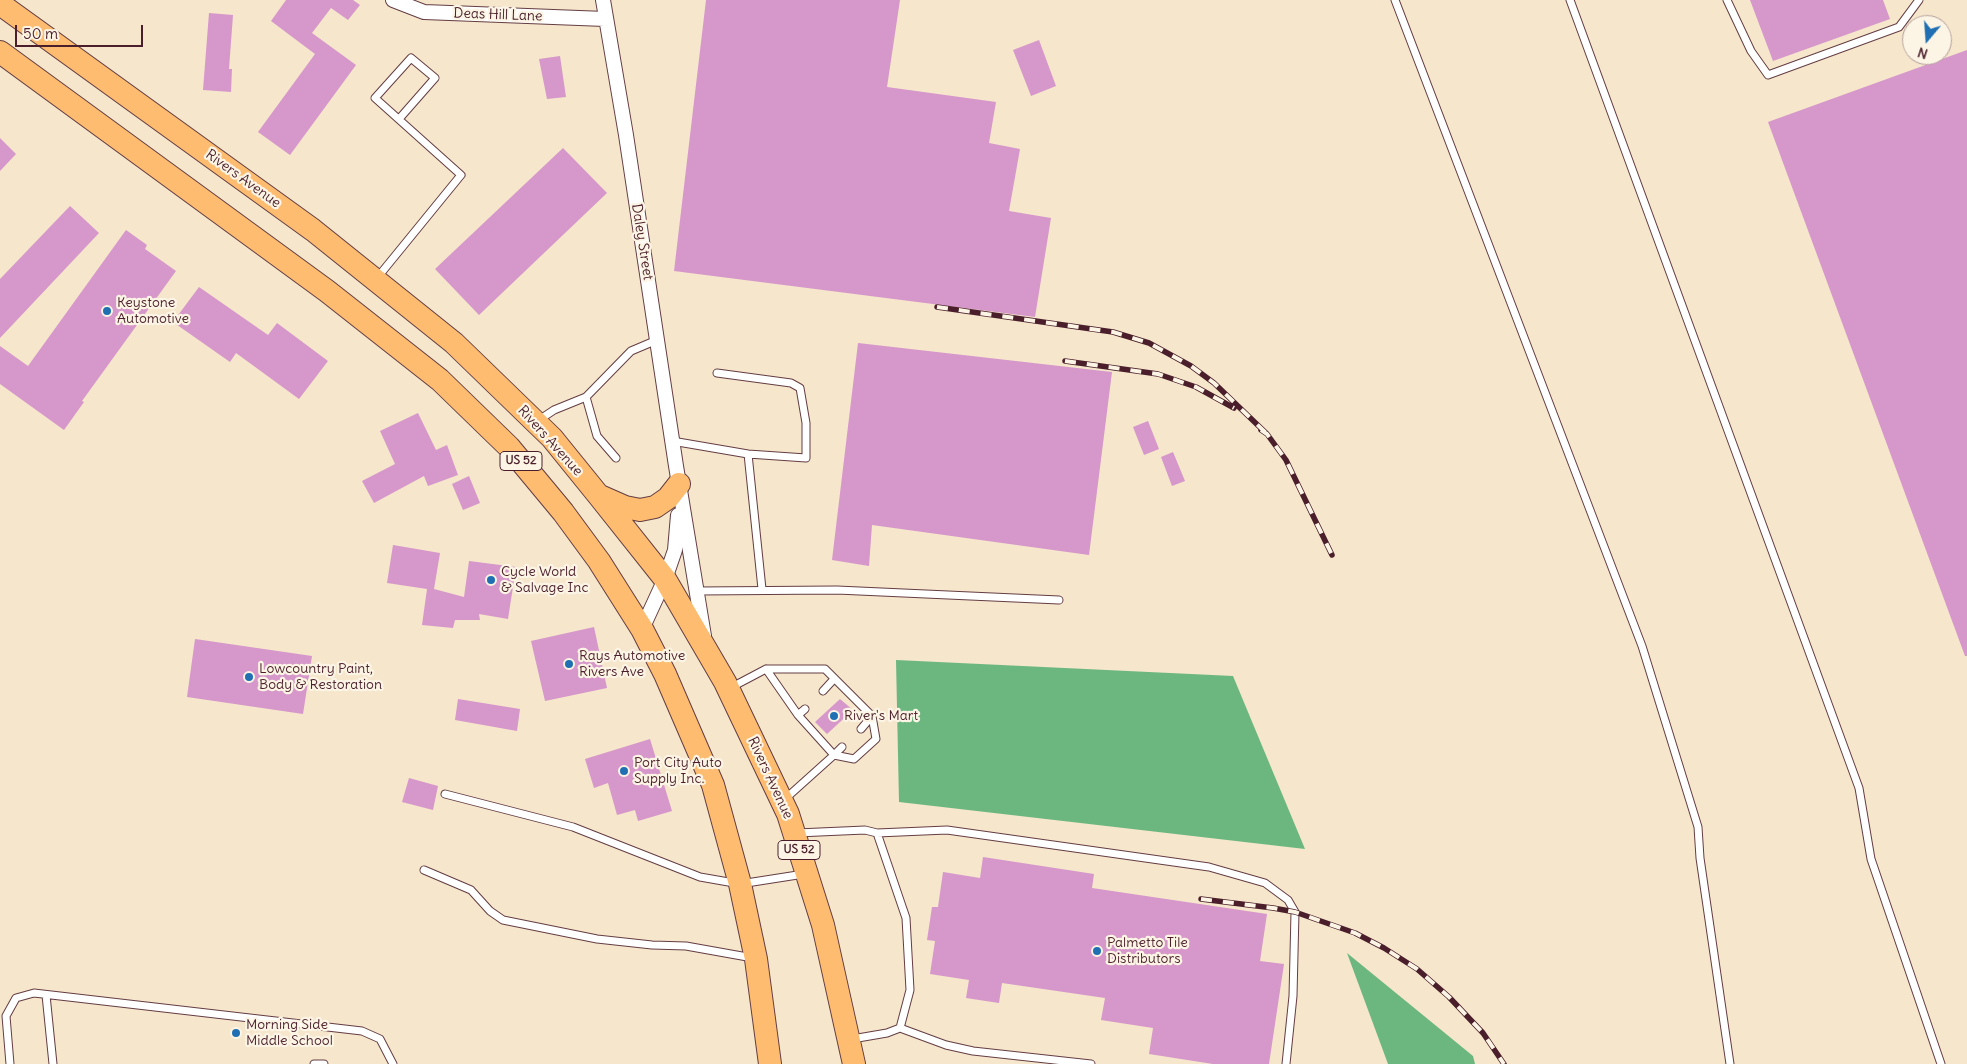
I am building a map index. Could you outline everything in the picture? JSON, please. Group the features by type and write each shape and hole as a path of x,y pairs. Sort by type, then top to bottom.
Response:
{"main road":[{"name":"Rivers Avenue","path":"0,4 313,230 454,343 552,438 599,496 665,579 728,688 781,803 788,814 823,925 854,1064"},
{"name":"US 52","path":"0,52 327,291 440,380 509,447 563,512 598,561 642,629 665,674 713,785 740,884 756,959 770,1064"},
{"path":"599,496 625,507 640,510 655,507 668,498 679,484"}],"street":[{"name":"Deas Hill Lane","path":"393,0 424,12 605,19"},
{"name":"Daley Street","path":"603,0 707,651"},
{"name":"Daley Street","path":"642,629 676,550 679,484"}],"lane":[{"path":"1395,0 1645,656 1698,827 1700,858 1730,1064"},
{"path":"1570,0 1859,788 1871,859 1941,1064"},
{"path":"1727,0 1751,51 1768,75 1899,27 1919,0"},
{"path":"376,280 461,175 375,98 412,58 435,78 399,119"},
{"path":"536,422 554,410 586,397 632,351 656,340"},
{"path":"672,441 748,454 806,458 806,423 800,388 792,382 717,373"},
{"path":"586,397 597,436 616,458"},
{"path":"748,454 762,589"},
{"path":"697,590 836,590 1059,600"},
{"path":"728,688 766,669 825,669 872,716 876,739 854,759 834,755 798,715 766,669"},
{"path":"823,690 834,679"},
{"path":"798,715 805,709"},
{"path":"861,729 872,716"},
{"path":"781,803 842,747"},
{"path":"445,794 573,827 700,877 740,884 807,874"},
{"path":"794,833 865,830 877,833 947,830 1209,867 1264,883 1288,900 1295,912 1292,996 1286,1064"},
{"path":"877,833 906,918 910,990 900,1028"},
{"path":"424,870 471,890 490,911 503,920 597,939 652,945 686,946 756,959"},
{"path":"10,1064 6,1016 16,998 34,994 362,1031 380,1038 393,1064"},
{"path":"46,995 53,1064"},
{"path":"849,1040 887,1033 900,1028 972,1051 1091,1064"},
{"path":"314,1064 324,1064"}],"green space":[{"path":"896,660 1233,676 1305,849 899,802"},
{"path":"1347,953 1473,1056 1475,1064 1388,1064"}],"building":[{"path":"286,0 353,0 360,5 348,20 331,8 312,33 356,65 290,155 258,132 315,54 271,21"},
{"path":"706,0 900,0 887,87 996,102 989,143 1020,149 1009,211 1051,218 1035,317 674,271"},
{"path":"1750,0 1883,0 1890,19 1773,61"},
{"path":"209,13 233,15 229,69 232,69 231,92 203,90"},
{"path":"1039,40 1056,86 1031,96 1013,50"},
{"path":"1967,50 1967,656 1965,656 1768,122 1926,65 1952,65 1952,55"},
{"path":"560,56 566,97 547,99 539,59"},
{"path":"0,138 16,154 0,171"},
{"path":"563,148 607,193 479,315 435,269"},
{"path":"70,206 99,233 0,338 0,279"},
{"name":"Keystone Automotive","path":"126,230 147,245 145,249 176,271 82,401 84,402 64,430 0,384 0,346 28,366"},
{"path":"199,287 268,335 277,323 328,361 299,399 236,353 230,362 173,322"},
{"path":"858,343 1112,372 1089,555 872,525 869,566 832,560"},
{"path":"418,413 436,450 447,445 458,475 428,486 424,476 374,503 362,481 395,464 380,431"},
{"path":"1148,421 1159,449 1144,455 1133,427"},
{"path":"1173,452 1185,481 1172,486 1161,457"},
{"path":"469,476 480,503 463,510 452,484"},
{"path":"393,545 440,553 434,589 464,597 469,561 516,567 508,619 479,614 480,620 455,620 453,628 422,625 427,589 387,583"},
{"name":"Rays Automotive Rivers Ave","path":"594,627 607,688 545,701 531,641"},
{"name":"Lowcountry Paint, Body & Restoration","path":"195,639 312,656 303,714 187,697"},
{"path":"458,699 520,709 517,731 455,720"},
{"name":"River's Mart","path":"840,699 853,710 827,734 815,722"},
{"name":"Port City Auto Supply Inc.","path":"650,739 672,811 638,821 635,810 617,815 608,783 594,788 585,759"},
{"path":"409,778 438,786 433,810 402,802"},
{"name":"Palmetto Tile Distributors","path":"983,857 1094,874 1092,888 1267,914 1260,961 1284,964 1269,1064 1213,1064 1149,1054 1153,1028 1101,1020 1105,998 1002,983 999,1003 966,998 969,980 930,974 935,941 927,940 932,907 938,907 943,872 980,878"}],"railway":[{"path":"937,307 1113,332 1149,343 1191,366 1214,383 1267,434"},
{"path":"1065,361 1158,374 1196,387 1234,408"},
{"path":"1261,430 1267,434 1286,460 1332,555"},
{"path":"1201,899 1295,912 1355,933 1384,948 1417,969 1449,997 1483,1033 1504,1064"}],"place":[{"name":"Keystone Automotive","path":"107,311"},
{"name":"Cycle World & Salvage Inc","path":"491,580"},
{"name":"Rays Automotive Rivers Ave","path":"569,664"},
{"name":"Lowcountry Paint, Body & Restoration","path":"249,677"},
{"name":"River's Mart","path":"834,716"},
{"name":"Port City Auto Supply Inc.","path":"624,771"},
{"name":"Palmetto Tile Distributors","path":"1097,951"},
{"name":"Morning Side Middle School","path":"236,1033"}]}
